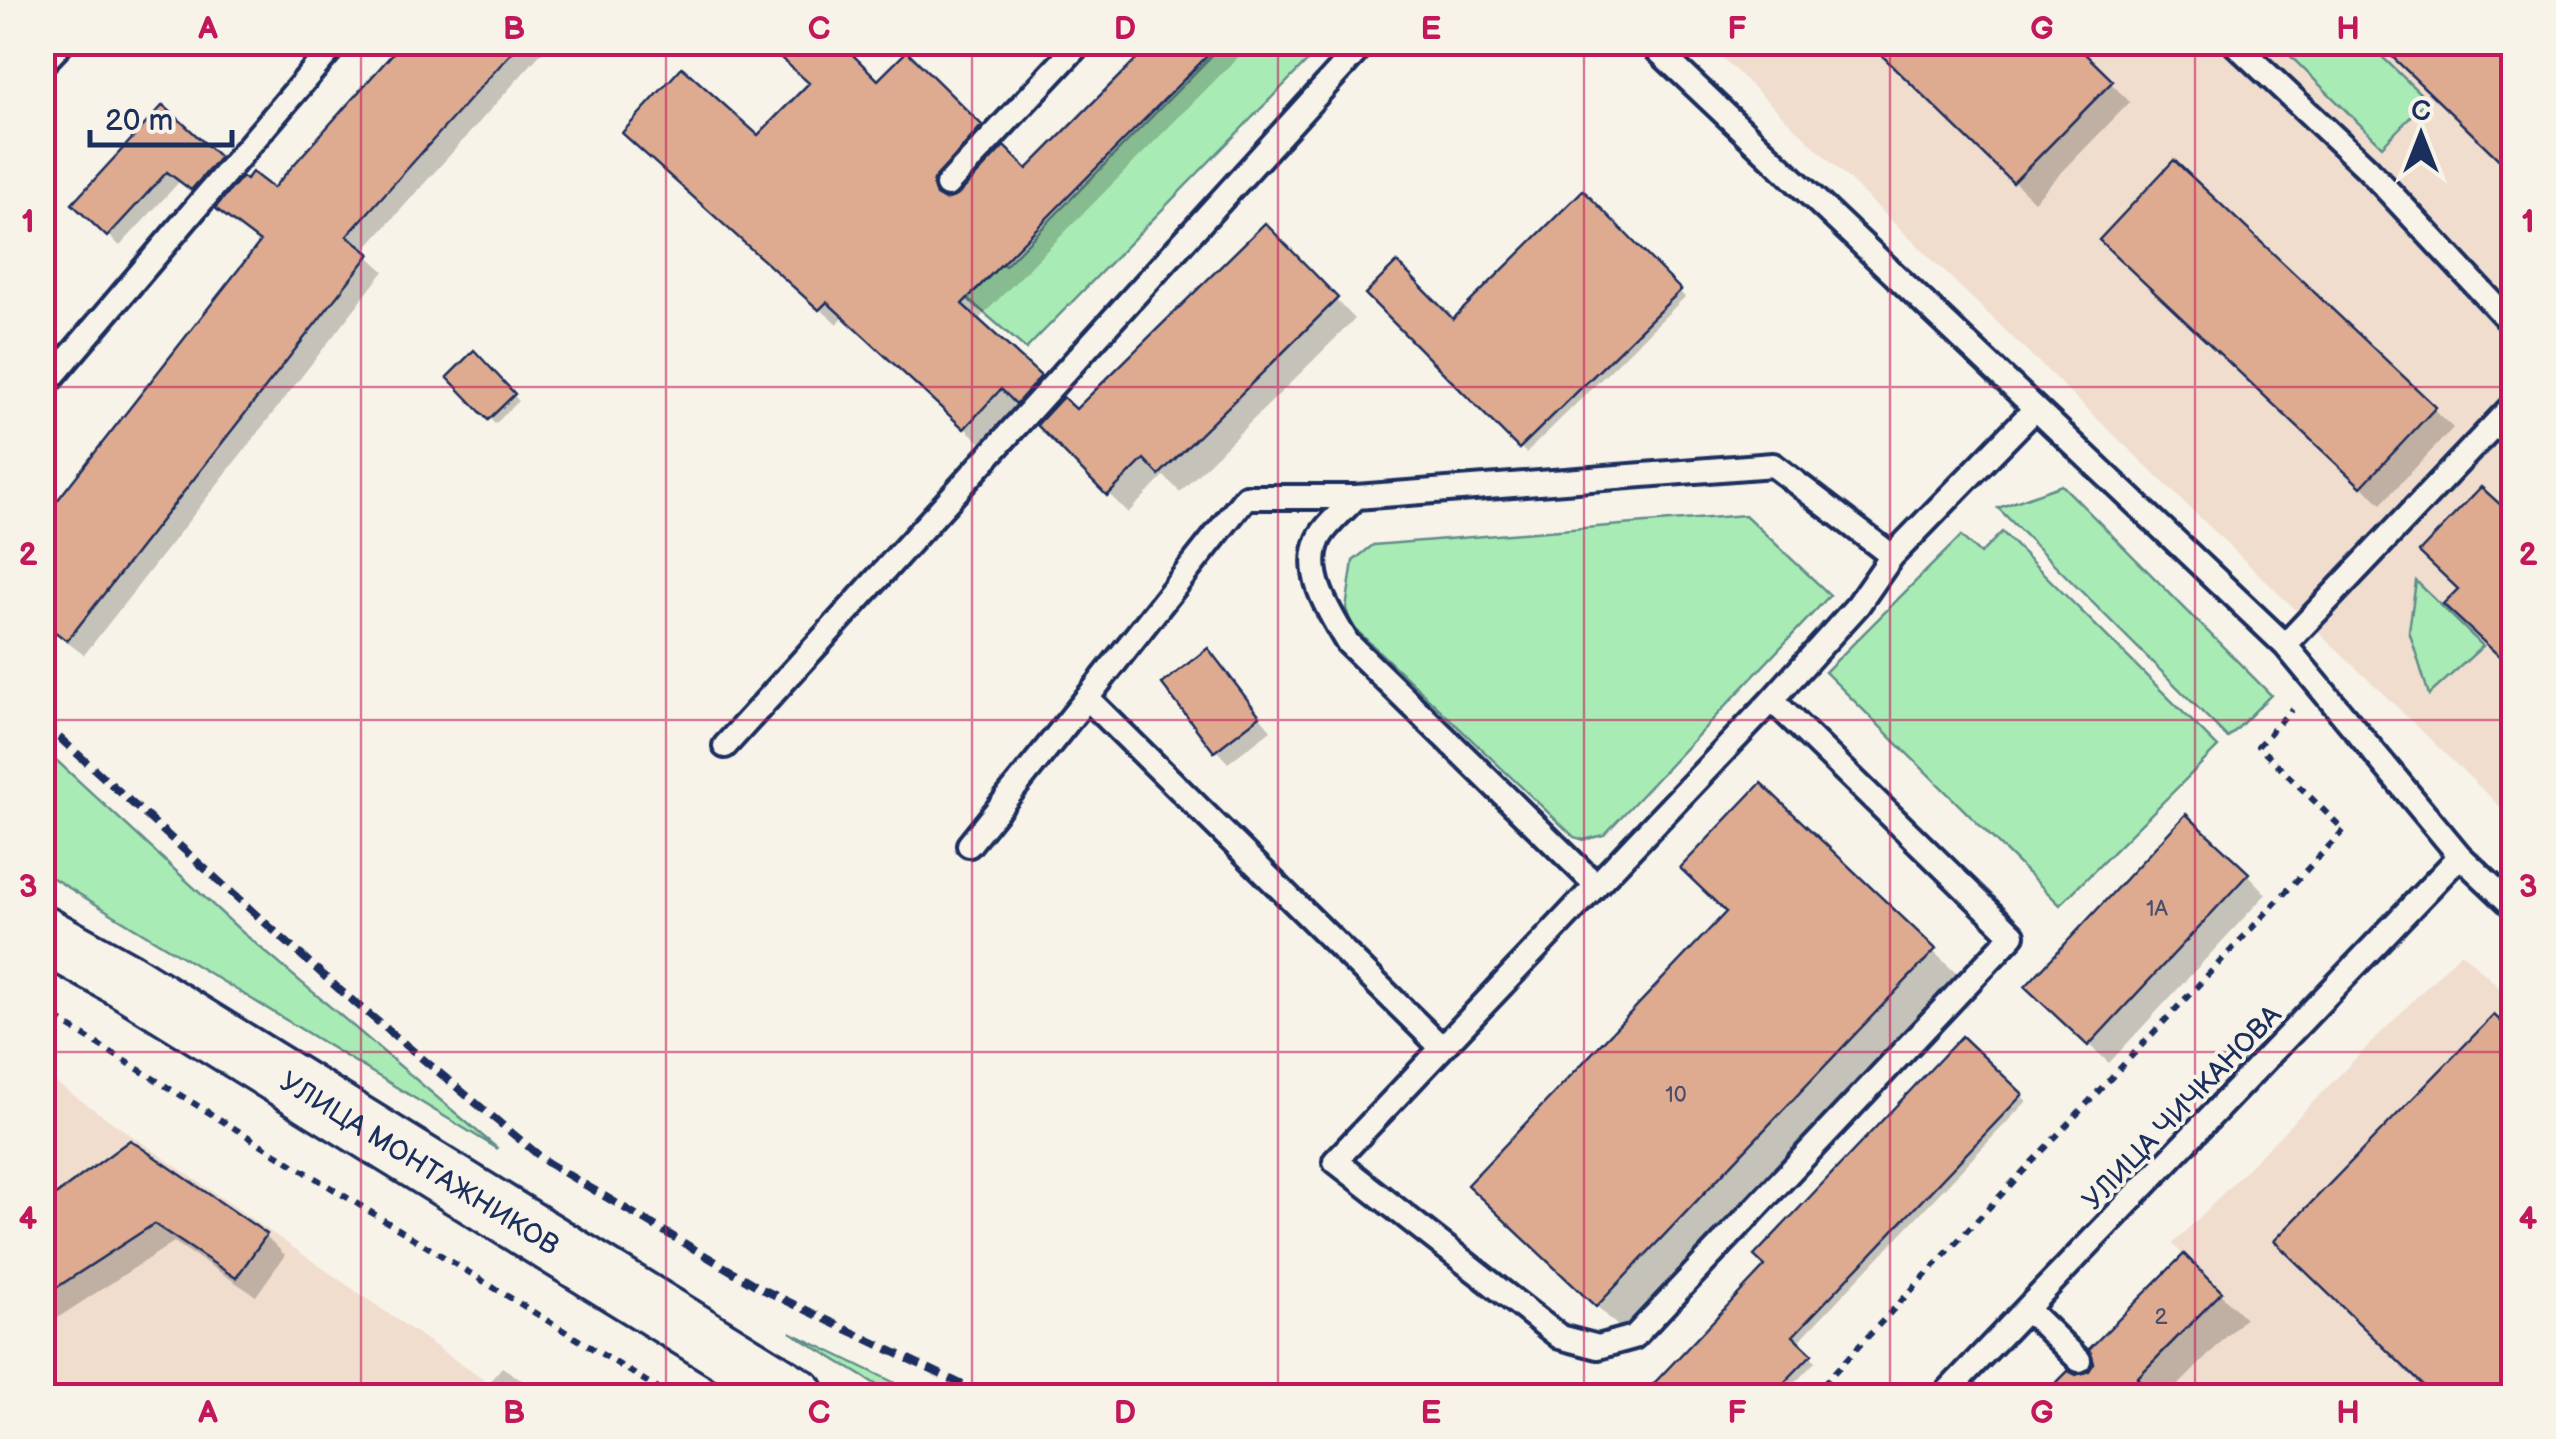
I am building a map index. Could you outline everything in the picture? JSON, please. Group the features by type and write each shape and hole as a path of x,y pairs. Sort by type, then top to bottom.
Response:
{"main road":[{"name":"УЛИЦА МОНТАЖНИКОВ","path":"42,934 126,980 796,1396"}],"lane":[{"path":"42,64 62,42"},
{"path":"42,389 336,42"},
{"path":"947,185 1081,42"},
{"path":"725,746 1365,42"},
{"path":"1650,42 2285,645 2460,856 2514,906"},
{"path":"2233,42 2367,168 2514,326"},
{"path":"2285,645 2514,404"},
{"path":"1772,700 2014,935 1634,1337 1598,1347 1560,1337 1335,1161 1772,700 1858,605 1892,556 2035,409"},
{"path":"969,846 1246,497 1356,497 1772,465 1892,556"},
{"path":"1356,497 1319,539 1316,570 1321,598 1347,642 1596,886"},
{"path":"1087,698 1442,1048"},
{"name":"УЛИЦА ЧИЧКАНОВА","path":"1943,1396 2460,856"},
{"path":"2028,1310 2079,1360"}],"path":[{"path":"1812,1396 2344,830 2258,746 2316,682"},
{"path":"42,1010 670,1396"}],"shaded area":[{"path":"1707,43 2513,43 2513,819"},
{"path":"2461,952 2513,1000 2513,1396 2043,1396 2183,1255 2173,1244"},
{"path":"43,1074 507,1396 43,1396"}],"green space":[{"path":"1224,43 1325,43 1026,349 879,222 917,183 1005,266"},
{"path":"2277,43 2368,43 2427,100 2382,146"},
{"path":"2062,485 2271,695 2228,738 1998,508"},
{"path":"1745,515 1830,595 1604,835 1584,840 1574,837 1352,626 1346,609 1353,561 1373,545"},
{"path":"2002,532 2218,747 2060,905 1825,672 1961,536 1980,554"},
{"path":"2416,581 2483,646 2429,695 2409,631"},
{"path":"43,748 242,932 498,1149 43,872"},
{"path":"790,1332 922,1396 895,1396"}],"building":[{"path":"403,42 521,42 347,236 370,254 67,641 42,622 42,520 260,242 215,208 242,177 246,180 252,172 273,188"},
{"path":"763,42 840,42 878,80 907,51 982,125 933,181 936,195 945,200 958,195 1004,146 1027,169 1153,42 1221,42 962,304 1041,376 1016,404 1001,389 964,429 827,302 819,310 622,133 682,67 758,135 809,83"},
{"path":"1868,42 2073,42 2113,81 2013,183"},
{"path":"2377,42 2514,42 2514,174"},
{"path":"163,105 220,157 191,190 167,172 107,237 72,204"},
{"path":"2174,160 2436,407 2361,487 2099,240"},
{"path":"1583,190 1681,290 1519,449 1365,294 1397,262 1453,319"},
{"path":"1265,223 1338,298 1159,475 1144,459 1107,496 1037,425 1063,397 1076,409"},
{"path":"474,350 515,394 488,420 447,377"},
{"path":"2481,487 2514,517 2514,670 2443,604 2458,589 2419,552"},
{"path":"1208,648 1260,716 1214,752 1162,684"},
{"path":"1761,783 1936,949 1596,1307 1467,1185 1726,912 1680,868"},
{"path":"2186,814 2249,873 2088,1046 2025,987"},
{"path":"2494,1015 2514,1033 2514,1396 2434,1396 2274,1241"},
{"path":"1962,1036 2023,1094 1793,1336 1812,1354 1771,1396 1642,1396 1765,1266 1754,1256"},
{"path":"130,1140 267,1234 236,1278 154,1224 42,1297 42,1205"},
{"path":"2184,1254 2222,1292 2137,1378 2156,1396 2043,1396 2068,1371 2076,1375 2089,1371 2094,1363 2089,1349"}],"railway":[{"path":"42,722 341,991 548,1163 762,1289 986,1396"}]}
